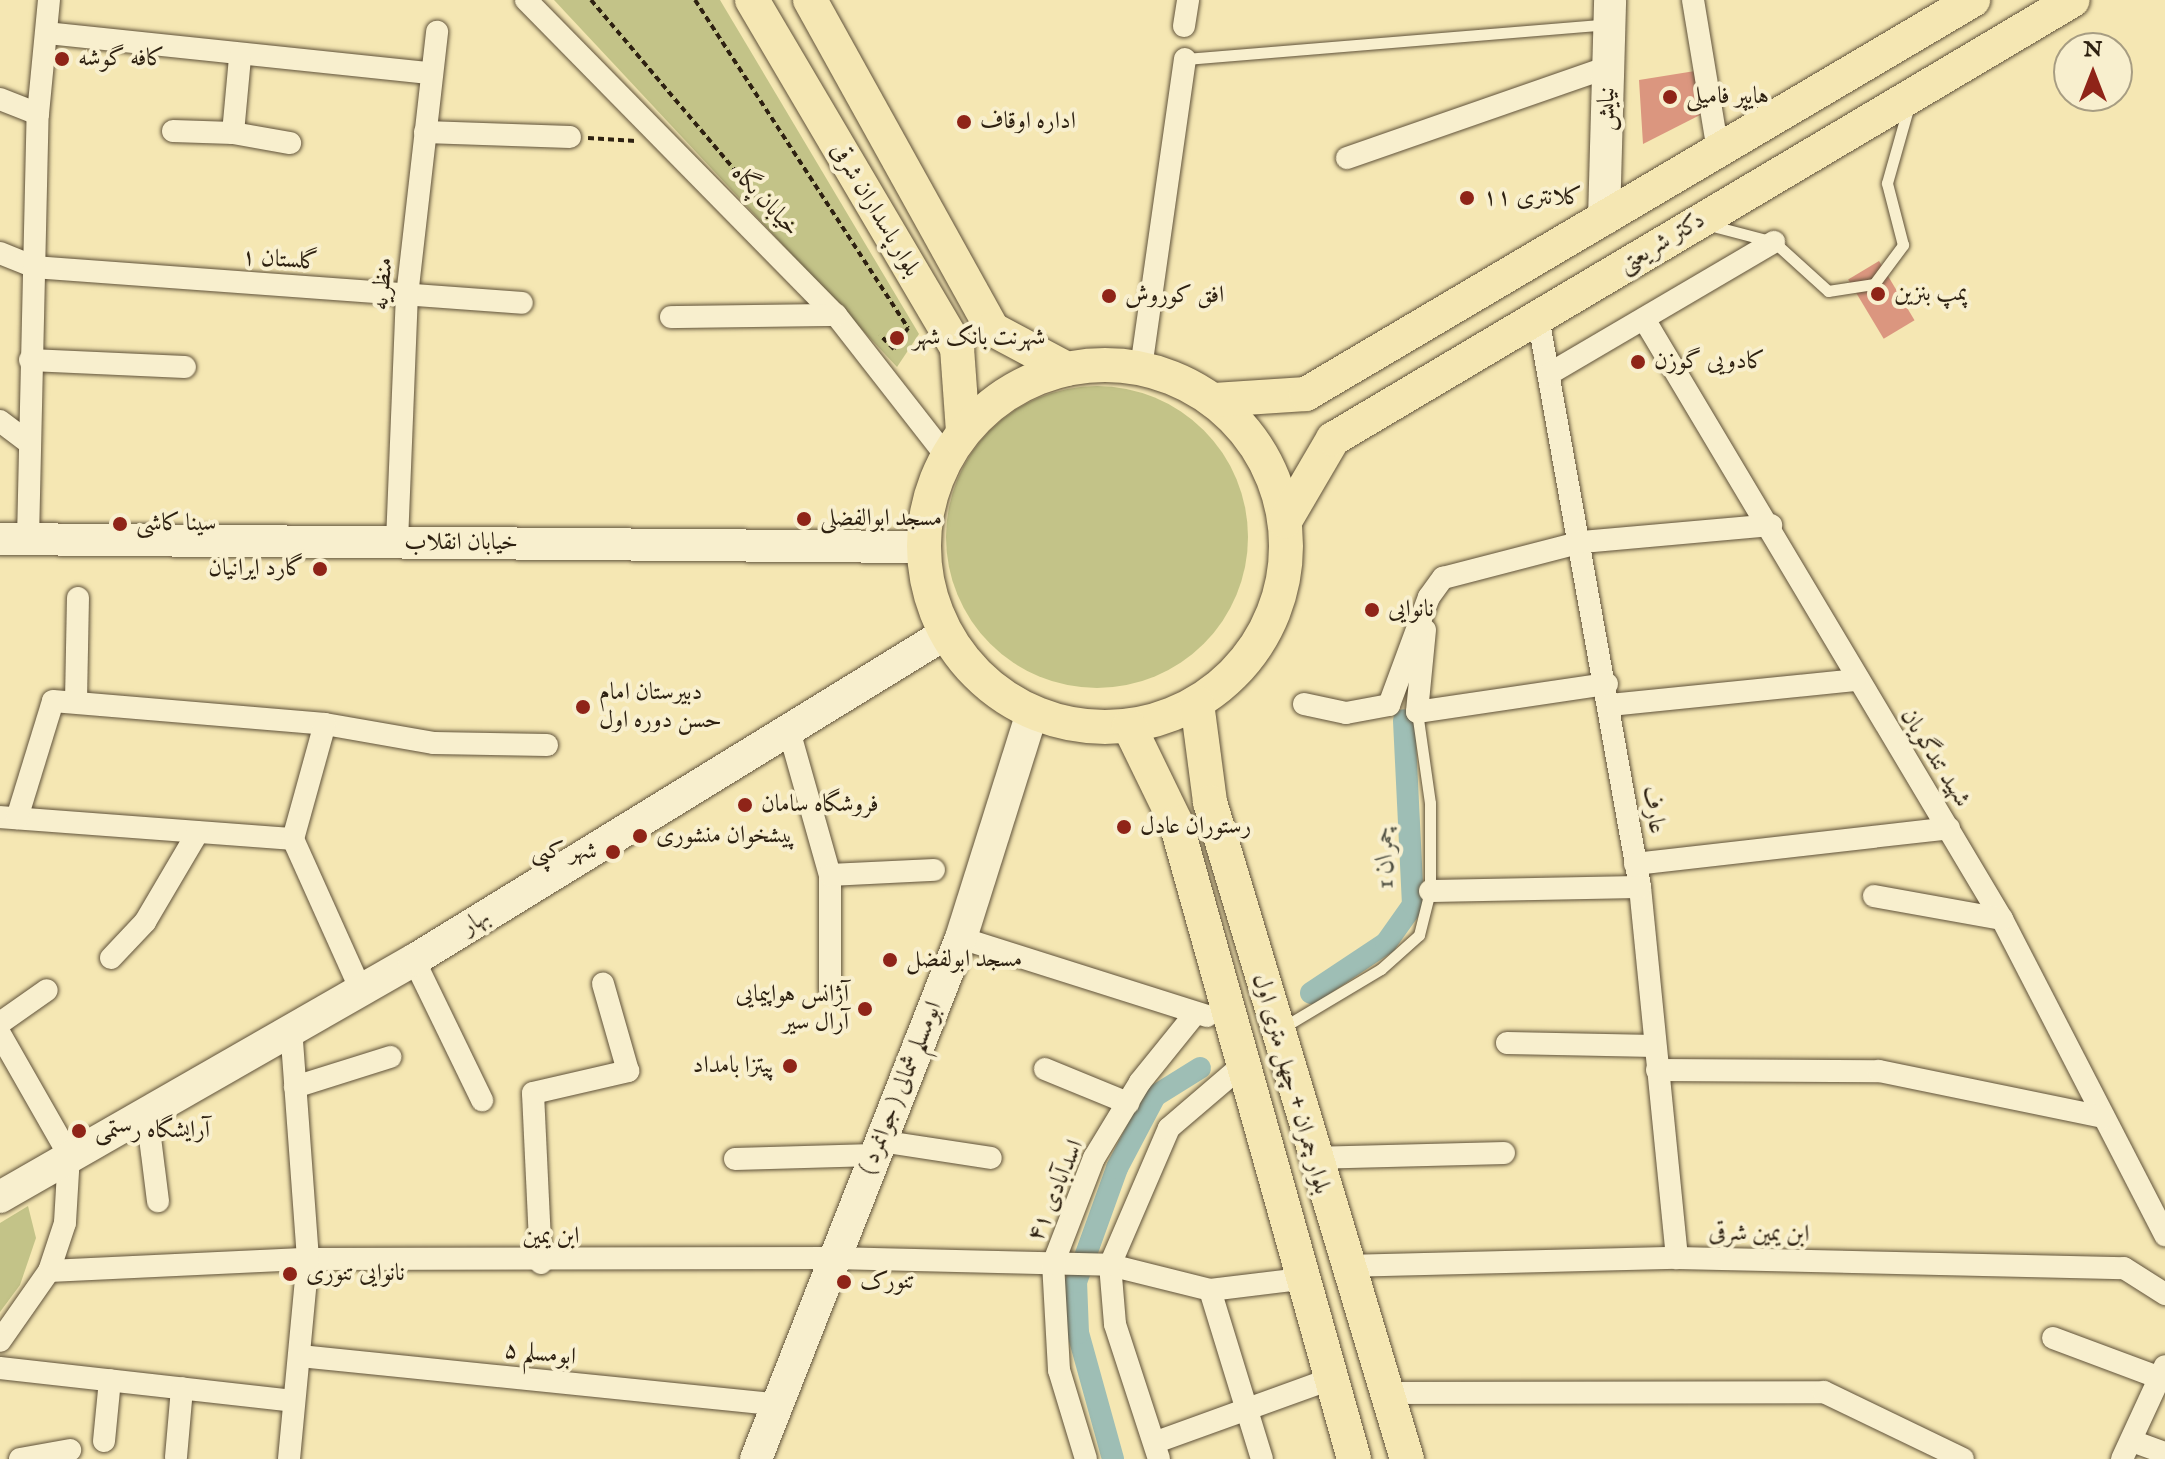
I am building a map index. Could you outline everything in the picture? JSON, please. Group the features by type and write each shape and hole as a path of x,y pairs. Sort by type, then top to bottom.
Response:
{"main road":[{"name":"بلوار پاسداران شرقی","path":"752,0 957,348 955,444"},
{"name":"بلوار پاسداران شرقی","path":"810,0 992,329 1067,369"},
{"name":"دکتر شریعتی","path":"1214,400 1306,394 1973,0"},
{"name":"دکتر شریعتی","path":"1285,521 1333,439 2073,0"},
{"name":"نیایش","path":"1604,219 1609,12"},
{"path":"1452,308 1457,344 1482,351"},
{"path":"1141,368 1214,400 1248,433 1273,474 1285,521 1285,574 1269,626 1239,670 1197,703 1129,726 1080,726 1032,713 982,680 945,634 922,547 927,506 955,444 1028,382 1067,369 1141,368"},
{"name":"خیابان انقلاب","path":"14,539 922,547"},
{"name":"بهار","path":"0,1197 360,988 414,960 790,734 945,634"},
{"name":"بلوار چمران + چهل متری اول","path":"1197,703 1210,802 1278,1030 1311,1158 1407,1459"},
{"name":"ابومسلم شمالی ( جوانمرد )","path":"756,1459 775,1404 961,938 1032,713"},
{"name":"بلوار چمران + چهل متری اول","path":"1129,726 1176,823 1301,1279 1354,1459"}],"street":[{"path":"14,539 27,441 38,114 49,0"},
{"name":"خیابان پگاه","path":"526,0 836,315 955,444"},
{"path":"1184,26 1188,0"},
{"path":"1693,0 1718,151"},
{"name":"منظریه","path":"397,542 407,296 425,132 428,73 437,32"},
{"path":"47,33 240,57 428,73"},
{"path":"233,133 240,57"},
{"path":"1141,368 1185,59"},
{"path":"1347,158 1608,67"},
{"path":"0,99 38,114"},
{"path":"173,131 233,133 290,143"},
{"path":"425,132 570,137"},
{"path":"1549,374 1774,242"},
{"name":"گلستان ۱","path":"0,253 34,267 522,303"},
{"path":"671,317 836,315"},
{"name":"عارف","path":"1538,317 1582,542 1640,887 1677,1258"},
{"name":"شهید تندگویان","path":"1644,319 1771,525 1855,680 1949,828 2002,919 2165,1235"},
{"path":"30,360 185,367"},
{"path":"0,421 27,441"},
{"path":"1304,704 1346,713 1389,705 1429,597 1443,578 1582,542 1771,525"},
{"path":"1429,597 1417,712 1609,695 1733,693 1855,680"},
{"path":"76,701 78,598"},
{"path":"293,839 8,817 53,701 325,724 434,743 547,745"},
{"path":"325,724 293,839 360,988"},
{"path":"790,734 830,875 830,990"},
{"path":"1635,864 1949,828"},
{"path":"111,958 145,922 198,832"},
{"path":"830,875 934,870"},
{"path":"1430,891 1640,887"},
{"path":"1874,896 2002,919"},
{"path":"961,938 1194,1015 1228,1017"},
{"path":"414,960 482,1100"},
{"path":"541,1263 533,1093 628,1071 603,984"},
{"path":"0,1023 47,990"},
{"name":"اسدآبادی ۴۱","path":"1086,1459 1059,1370 1053,1264 1094,1158 1128,1103 1194,1015"},
{"path":"289,1459 308,1259 291,1030"},
{"path":"0,1034 69,1155 65,1223 49,1271 0,1341"},
{"path":"1507,1043 1655,1046"},
{"path":"295,1087 390,1057"},
{"path":"1244,1064 1169,1128 1110,1265 1115,1324 1159,1450 1330,1379"},
{"path":"1045,1069 1128,1103"},
{"path":"1657,1070 1879,1071 2103,1117"},
{"path":"147,1114 158,1201"},
{"path":"735,1159 877,1148 991,1158"},
{"path":"1311,1158 1504,1153"},
{"name":"ابن یمین","path":"49,1271 308,1259 541,1263 833,1258 1110,1265"},
{"name":"ابن یمین شرقی","path":"1344,1266 1677,1258 2124,1268 2165,1294"},
{"path":"1110,1265 1210,1290 1301,1279"},
{"path":"1210,1290 1262,1459"},
{"path":"2053,1338 2162,1372 2127,1450 2165,1453"},
{"name":"ابومسلم ۵","path":"300,1356 775,1404"},
{"path":"0,1368 293,1401"},
{"path":"104,1441 110,1380"},
{"path":"176,1457 182,1388"},
{"path":"1385,1393 1824,1392 1963,1459"},
{"path":"20,1459 70,1450"}],"lane":[{"path":"1185,59 1609,12"},
{"path":"1697,222 1774,242 1828,291 1874,284 1903,245 1887,183 1912,94"},
{"path":"1278,1030 1381,969 1419,935 1430,891 1430,803 1417,712"}],"path":[{"path":"591,0 798,244"},
{"path":"695,0 908,328 894,349 872,326"},
{"path":"570,137 668,144"}],"green space":[{"path":"554,0 720,0 919,334 897,367"},
{"path":"1082,386 1112,386 1155,397 1181,411 1214,441 1242,493 1248,552 1237,595 1223,621 1204,644 1181,663 1155,677 1112,688 1082,688 1039,677 1013,663 980,633 952,581 946,552 946,522 957,479 971,453 1001,420 1053,392"},
{"path":"28,1206 36,1238 20,1285 0,1312 0,1223"}],"building":[{"name":"هایپر فامیلی","path":"1695,71 1702,114 1643,144 1639,80"},
{"path":"1879,261 1915,320 1884,339 1848,280"}],"waterway":[{"name":"چمران 1","path":"1311,993 1386,943 1413,905 1404,720"},
{"path":"1113,1459 1078,1333 1076,1282 1117,1168 1155,1096 1200,1068"}],"place":[{"name":"کافه گوشه","path":"62,59"},
{"name":"هایپر فامیلی","path":"1670,97"},
{"name":"اداره اوقاف","path":"964,122"},
{"name":"کلانتری ۱۱","path":"1467,198"},
{"name":"پمپ بنزین","path":"1878,294"},
{"name":"افق کوروش","path":"1109,296"},
{"name":"شهرنت بانک شهر","path":"897,338"},
{"name":"کادویی گوزن","path":"1638,362"},
{"name":"مسجد ابوالفضلی","path":"804,519"},
{"name":"سینا کاشی","path":"120,524"},
{"name":"گارد ایرانیان","path":"320,569"},
{"name":"نانوایی","path":"1372,610"},
{"name":"دبیرستان امام حسن دوره اول","path":"583,707"},
{"name":"فروشگاه سامان","path":"745,805"},
{"name":"رستوران عادل","path":"1124,827"},
{"name":"پیشخوان منشوری","path":"640,836"},
{"name":"شهر کپی","path":"613,852"},
{"name":"مسجد ابولفضل","path":"890,960"},
{"name":"آژانس هواپیمایی آرال سیر","path":"865,1009"},
{"name":"پیتزا بامداد","path":"790,1066"},
{"name":"آرایشگاه رستمی","path":"79,1131"},
{"name":"نانوایی تنوری","path":"290,1274"},
{"name":"تنورک","path":"844,1282"}]}
